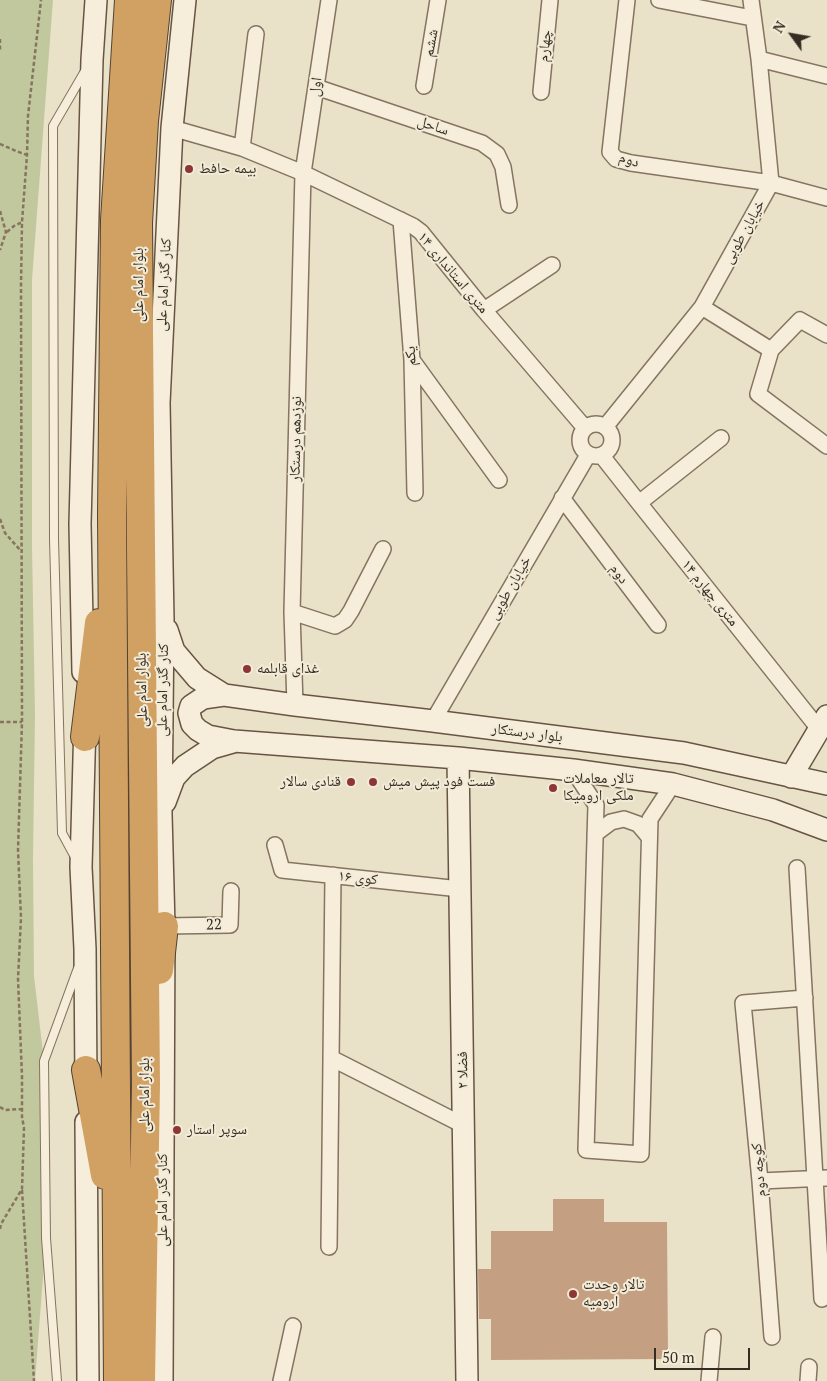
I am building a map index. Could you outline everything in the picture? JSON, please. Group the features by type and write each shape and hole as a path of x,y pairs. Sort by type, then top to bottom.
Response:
{"highway":[{"name":"بلوار امام علی","path":"118,1381 112,515 115,220 129,0"},
{"name":"بلوار امام علی","path":"141,1381 146,1084 138,223 144,121 156,0"},
{"path":"138,223 159,403"},
{"path":"85,737 112,515"},
{"path":"146,1084 164,926"},
{"path":"86,1070 118,1249"}],"main road":[{"path":"88,1381 85,949 81,867 85,737 80,524 92,60 96,0"},
{"name":"کنار گذر امام علی","path":"162,1381 164,926 161,814 163,620 159,403 172,128 185,0"},
{"path":"163,620 174,651 197,678 224,695"},
{"path":"224,695 203,698 191,706 189,713 192,724 208,736 234,742 458,758 572,770 673,784 773,810 827,830"},
{"name":"بلوار درستکار","path":"224,695 684,752 827,784"},
{"path":"791,777 823,722"},
{"path":"161,814 174,778 185,766 212,748 234,742"},
{"name":"فضلا ۲","path":"458,758 467,1381"}],"street":[{"name":"اول","path":"303,173 329,0"},
{"name":"ششم","path":"424,86 438,0"},
{"name":"چهارم","path":"541,92 550,0"},
{"name":"دوم","path":"626,0 610,152 616,159 631,163 771,183"},
{"path":"659,0 752,18"},
{"name":"خیابان طوبی","path":"605,427 702,307 771,183 759,59 751,0"},
{"path":"242,148 256,34"},
{"path":"759,59 827,76"},
{"name":"ساحل","path":"316,87 482,143 497,154 503,167 509,205"},
{"name":"۱۴ متری استانداری","path":"172,128 242,148 303,173 413,226 421,232 484,310 585,428"},
{"name":"نوزدهم درستکار","path":"295,705 292,612 303,173"},
{"path":"771,183 827,198"},
{"name":"یکم","path":"401,220 412,360 416,493"},
{"path":"484,310 552,265"},
{"path":"702,307 771,350"},
{"path":"827,335 800,320 771,350 758,394 827,446"},
{"path":"412,360 499,480"},
{"path":"598,424 605,427 611,434 612,442 609,450 595,455 582,450 580,435 585,428 598,424"},
{"path":"639,503 721,438"},
{"name":"خیابان طوبی","path":"433,721 562,498 595,455"},
{"name":"۱۴ متری چهارم","path":"595,455 639,503 823,722"},
{"name":"دوم","path":"562,498 658,625"},
{"path":"292,612 335,626 345,620 383,549"},
{"path":"572,770 596,805 586,1150 641,1154 650,818 673,784"},
{"path":"596,834 611,822 624,819 638,824 649,837"},
{"name":"کوی ۱۶","path":"275,846 282,870 460,889"},
{"path":"797,868 805,998 821,1178 822,1299"},
{"path":"329,1247 333,875"},
{"name":"22","path":"164,926 230,925 231,891"},
{"name":"کوچه دوم","path":"772,1337 760,1181 743,1003 805,998"},
{"path":"331,1058 464,1125"},
{"path":"760,1181 821,1178"},
{"path":"281,1381 292,1326"},
{"path":"709,1381 713,1337"}],"lane":[{"path":"81,867 62,833 54,529 53,126 92,60"},
{"path":"57,1381 46,1238 44,1061 85,949"}],"path":[{"path":"34,1381 22,1189 24,1128 22,1116 18,979 21,918 18,850 22,722 22,222 28,116 41,0"},
{"path":"0,39 0,51"},
{"path":"0,144 27,154"},
{"path":"0,211 6,232 0,250"},
{"path":"6,232 22,222"},
{"path":"0,520 5,533 22,552"},
{"path":"0,722 22,722"},
{"path":"0,1107 5,1110 22,1109"},
{"path":"0,1229 22,1189"}],"green space":[{"path":"0,0 53,0 32,280 32,546 35,714 34,976 44,1061 46,1238 35,1381 0,1381"}],"building":[{"name":"تالار وحدت ارومیه","path":"553,1199 604,1199 604,1222 667,1222 668,1359 491,1360 491,1319 479,1319 478,1269 491,1269 491,1231 553,1231"}],"place":[{"name":"بیمه حافط","path":"189,169"},
{"name":"غذای قابلمه","path":"247,669"},
{"name":"قنادی سالار","path":"351,782"},
{"name":"فست فود پیش میش","path":"373,782"},
{"name":"تالار معاملات ملکی ارومیکا","path":"553,788"},
{"name":"سوپر استار","path":"177,1130"},
{"name":"تالار وحدت ارومیه","path":"573,1294"}]}
